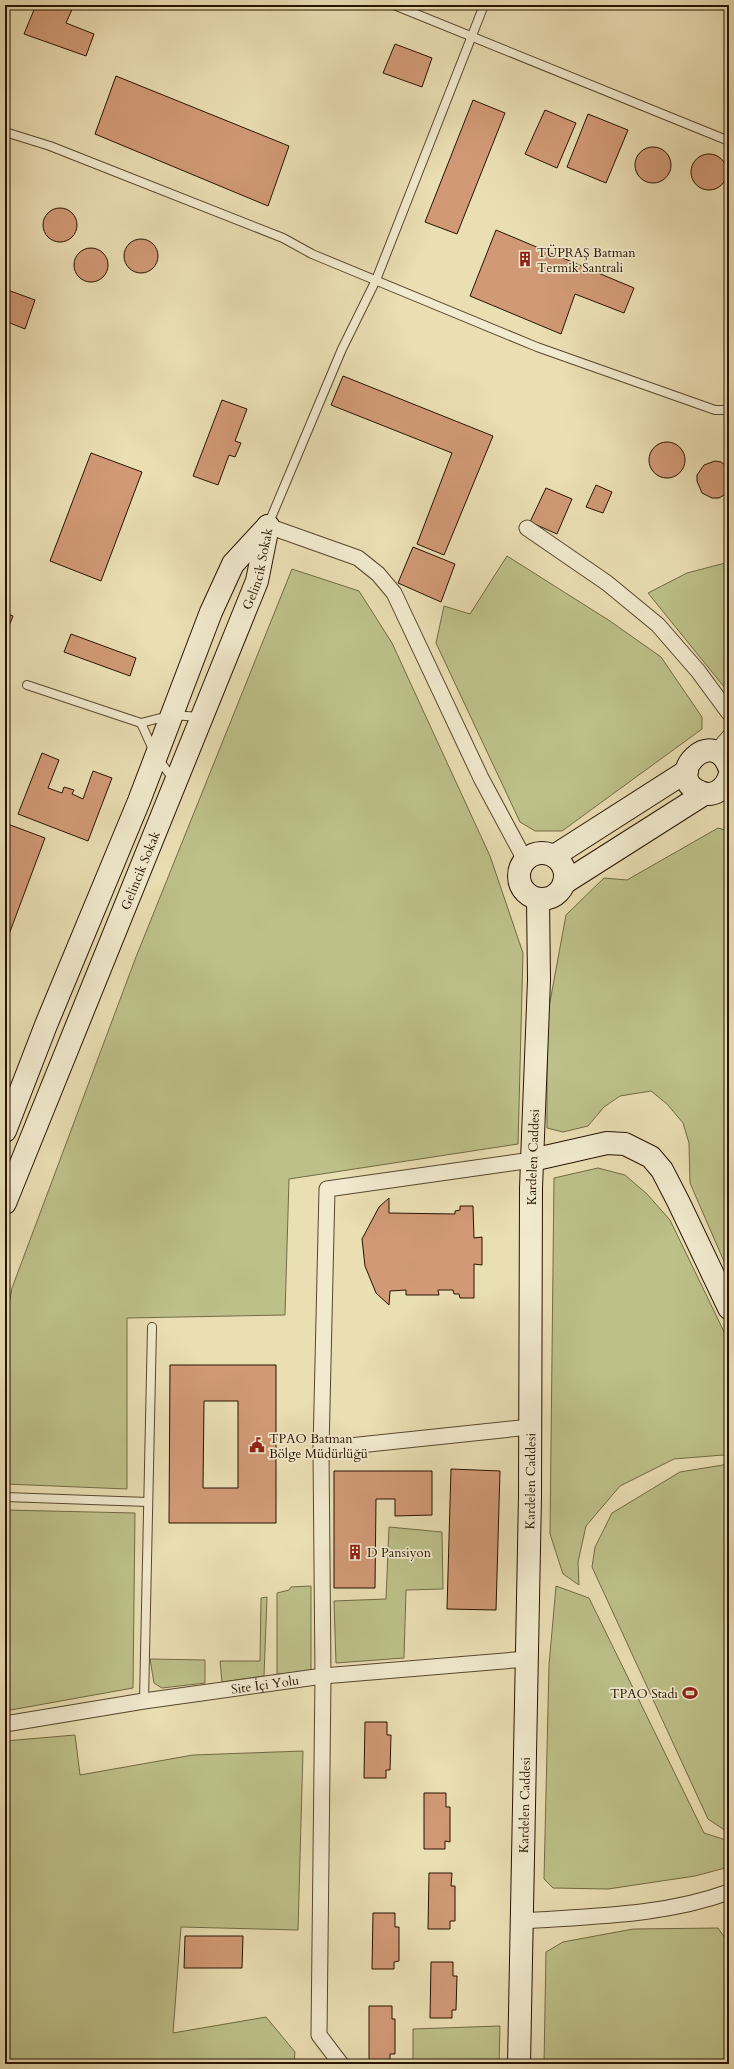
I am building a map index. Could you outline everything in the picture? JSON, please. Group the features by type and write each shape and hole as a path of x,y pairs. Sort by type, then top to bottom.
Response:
{"street":[{"name":"Gelincik Sokak","path":"5,1131 49,1017 156,756 211,612 233,564 268,526"},
{"name":"Gelincik Sokak","path":"5,1203 10,1177 176,784 257,581 268,526"},
{"path":"268,526 358,558 378,574 394,593 481,778 525,860"},
{"path":"527,528 607,583 658,625 698,671 729,713"},
{"path":"564,883 564,868 554,856 539,853 525,860 519,873 521,886 526,892 538,899 544,899 557,894 564,883 704,794 717,792 726,767 709,751 696,754 687,771 687,778 693,788 704,794"},
{"path":"554,856 687,771"},
{"name":"Kardelen Caddesi","path":"519,2064 527,1659 532,1160 539,980 538,899"},
{"path":"341,2064 319,2035 323,1676 321,1449 327,1189 532,1160 608,1144 625,1144 651,1157 662,1170 729,1308"},
{"path":"321,1449 530,1427"},
{"name":"Site İçi Yolu","path":"5,1724 144,1701 323,1676 527,1659"},
{"path":"522,1921 652,1911 727,1895"}],"lane":[{"path":"394,5 729,141"},
{"path":"268,526 342,348 376,280 484,5"},
{"path":"5,132 50,146 283,238 312,254 537,347 716,410 729,410"},
{"path":"26,685 141,723 172,715 203,717"},
{"path":"141,723 156,756 176,784"},
{"path":"144,1701 152,1327"},
{"path":"5,1497 148,1502"}],"green space":[{"path":"507,556 610,621 661,657 702,717 702,729 562,831 535,831 520,822 436,643 444,606 470,614"},
{"path":"729,562 729,693 648,593 687,573"},
{"path":"292,569 359,591 392,643 490,856 523,953 518,1144 289,1179 285,1315 127,1318 127,1489 5,1484 5,1326 12,1288 136,957"},
{"path":"718,828 729,831 729,1273 690,1183 689,1143 683,1123 667,1104 651,1091 620,1096 604,1107 588,1126 563,1132 547,1128 547,1018 566,915 604,878 627,880"},
{"path":"598,1168 625,1175 647,1194 670,1220 729,1342 729,1458 723,1455 674,1459 620,1486 586,1526 578,1562 579,1585 563,1574 550,1534 554,1178"},
{"name":"TPAO Stadı","path":"729,1464 729,1833 708,1819 592,1567 595,1547 612,1513 680,1472"},
{"path":"5,1510 135,1513 133,1688 5,1711"},
{"path":"389,1527 442,1532 443,1589 406,1590 404,1658 336,1663 334,1601 386,1599"},
{"path":"311,1586 311,1672 277,1674 277,1593 289,1590 291,1587"},
{"path":"556,1586 589,1598 704,1833 729,1841 729,1867 695,1876 608,1889 553,1888 544,1879 549,1665"},
{"path":"267,1597 264,1676 222,1682 220,1661 260,1661 261,1598"},
{"path":"150,1659 205,1660 205,1683 162,1688 154,1683"},
{"path":"75,1735 80,1775 193,1755 303,1751 298,1930 181,1927 173,2033 266,2017 295,2052 294,2064 5,2064 5,1741"},
{"path":"718,1928 729,1944 729,2064 544,2064 546,1952 563,1942 633,1929"},
{"path":"500,2026 499,2064 413,2064 413,2029"}],"building":[{"path":"36,5 74,5 66,23 94,34 86,56 24,34"},
{"path":"395,44 432,58 422,87 383,73"},
{"path":"116,76 289,146 268,206 95,134"},
{"path":"473,100 505,113 457,234 425,222"},
{"path":"545,110 576,123 557,168 525,154"},
{"path":"588,114 628,130 606,183 567,167"},
{"path":"657,147 666,152 670,158 670,172 666,178 657,183 649,183 640,178 636,172 635,161 640,152 646,148"},
{"path":"713,154 722,159 726,165 726,179 722,185 713,190 705,190 696,185 692,179 691,168 696,159 702,155"},
{"path":"57,208 63,208 72,213 76,219 76,231 72,237 63,242 57,242 48,237 43,228 43,222 48,213"},
{"name":"TÜPRAŞ Batman Termik Santrali","path":"496,230 634,288 624,313 575,294 561,334 470,296"},
{"path":"138,239 144,239 153,244 157,250 157,262 153,268 144,273 138,273 129,268 124,259 124,253 129,244"},
{"path":"88,248 94,248 103,253 107,259 107,271 103,277 94,282 88,282 79,277 74,268 74,262 79,253"},
{"path":"5,289 35,300 25,329 5,321"},
{"path":"343,376 493,436 444,555 417,544 452,453 331,405"},
{"path":"222,400 247,409 235,441 241,443 235,457 229,455 218,485 193,476"},
{"path":"671,442 680,447 684,453 684,467 680,473 671,478 663,478 654,473 650,467 649,456 654,447 660,443"},
{"path":"91,453 142,472 101,581 50,561"},
{"path":"715,461 721,462 729,468 729,492 719,498 712,498 702,493 697,481 697,475 704,465"},
{"path":"596,485 612,492 603,513 586,507"},
{"path":"546,488 572,499 557,534 530,522"},
{"path":"413,547 455,564 441,602 398,583"},
{"path":"5,613 13,616 5,636"},
{"path":"71,634 136,658 130,676 64,652"},
{"path":"42,753 59,760 48,788 62,793 64,787 74,790 72,794 83,799 93,771 112,778 88,841 18,814"},
{"path":"5,823 45,838 5,945"},
{"path":"389,1198 389,1213 455,1214 455,1211 460,1210 460,1206 473,1206 474,1238 482,1237 482,1265 474,1264 474,1298 460,1298 459,1294 454,1294 453,1290 438,1290 439,1295 406,1295 406,1290 390,1291 389,1305 376,1293 365,1266 362,1239 379,1207"},
{"name":"TPAO Batman Bölge Müdürlüğü","path":"170,1365 276,1365 276,1523 169,1523","holes":["204,1401 238,1401 238,1488 203,1488"]},
{"path":"451,1469 500,1471 496,1610 447,1609"},
{"name":"D Pansiyon","path":"334,1471 432,1471 432,1515 395,1516 395,1499 376,1499 375,1588 334,1588"},
{"path":"365,1722 387,1722 387,1735 391,1735 390,1770 386,1770 386,1778 364,1778"},
{"path":"424,1793 446,1793 446,1807 450,1807 450,1842 445,1841 445,1849 424,1849"},
{"path":"429,1873 452,1873 451,1886 455,1886 455,1921 450,1921 450,1929 428,1929"},
{"path":"373,1913 395,1913 395,1927 399,1927 399,1961 394,1962 394,1969 372,1969"},
{"path":"185,1936 243,1936 242,1968 184,1968"},
{"path":"431,1962 453,1962 453,1976 457,1976 456,2010 452,2010 452,2018 430,2018"},
{"path":"369,2006 392,2006 392,2019 395,2019 395,2054 390,2054 390,2062 369,2061"}],"place":[{"name":"TÜPRAŞ Batman Termik Santrali","path":"525,259"},
{"name":"TPAO Batman Bölge Müdürlüğü","path":"257,1445"},
{"name":"D Pansiyon","path":"355,1552"},
{"name":"TPAO Stadı","path":"690,1693"}]}
